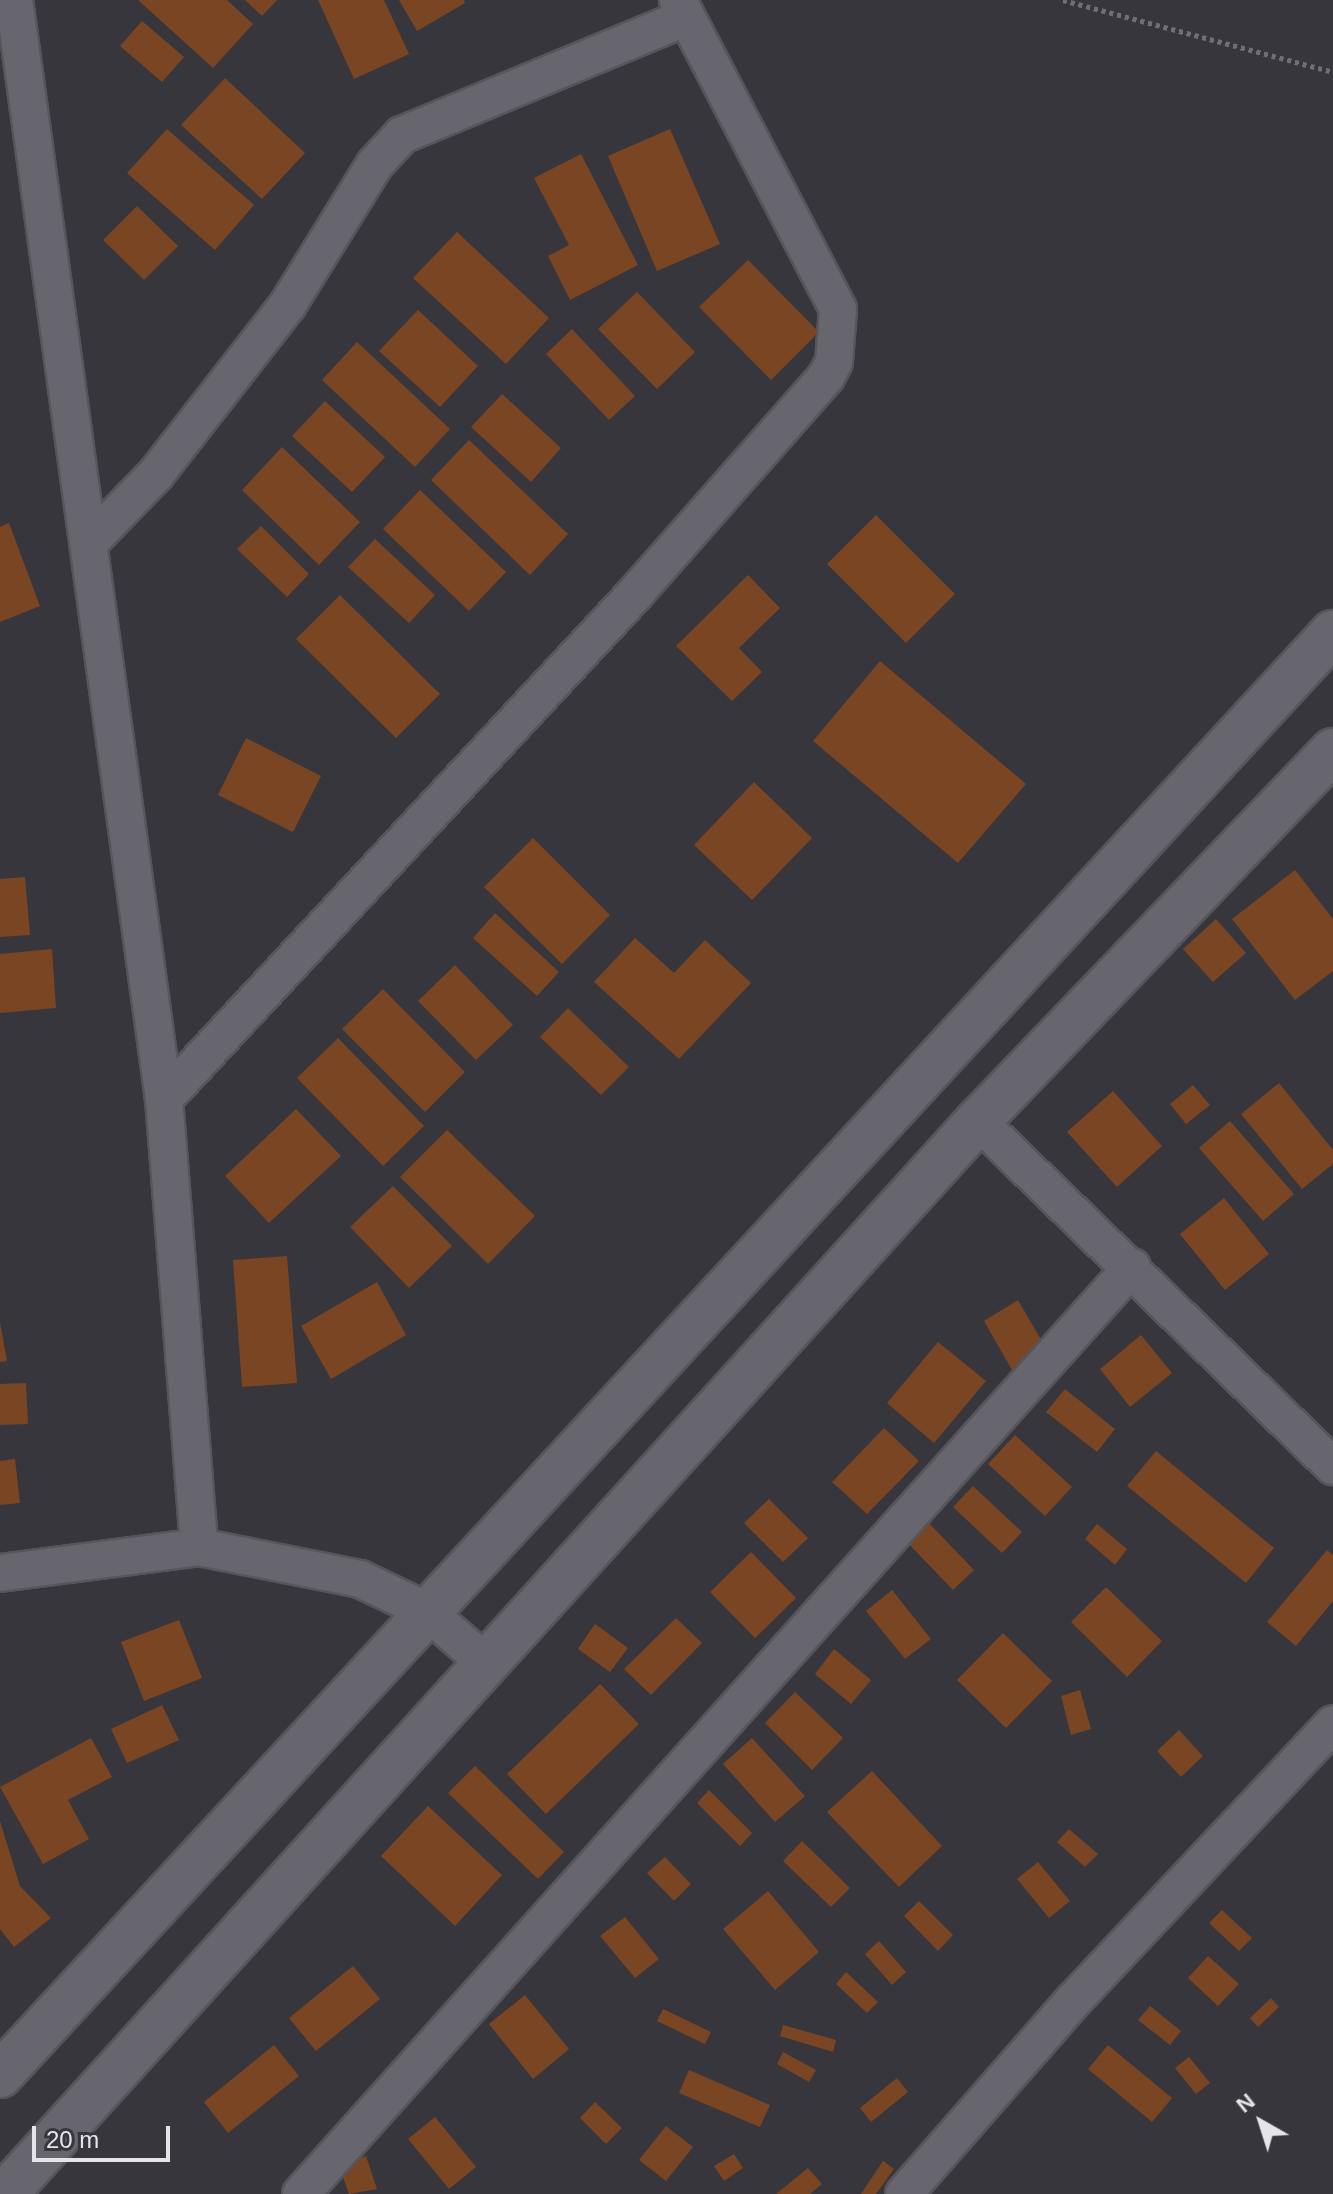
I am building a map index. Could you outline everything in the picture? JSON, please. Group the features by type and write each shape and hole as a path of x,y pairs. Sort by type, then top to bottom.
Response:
{"street":[{"path":"14,0 92,540 164,1099 199,1547"},
{"path":"92,540 156,474 278,318 375,164 402,135 682,9 838,309 834,362 826,377 633,596 164,1099"},
{"path":"0,2075 425,1610 1333,633"},
{"path":"5,2194 978,1121 1333,751"},
{"path":"978,1121 1132,1267 1333,1466"},
{"path":"301,2194 1132,1267"},
{"path":"0,1573 199,1547 360,1579 425,1610 486,1663"},
{"path":"904,2194 1075,1999 1333,1724"}],"path":[{"path":"1063,0 1333,72"}],"building":[{"path":"138,0 227,0 253,24 213,68"},
{"path":"245,0 277,0 262,16"},
{"path":"318,0 384,0 409,54 354,79"},
{"path":"399,0 464,0 465,3 417,31"},
{"path":"142,21 184,57 162,82 120,46"},
{"path":"225,78 305,153 262,199 181,125"},
{"path":"167,129 254,205 215,250 127,173"},
{"path":"670,129 720,244 657,271 608,156"},
{"path":"581,154 638,265 570,300 548,256 569,245 534,178"},
{"path":"137,206 178,246 144,280 103,240"},
{"path":"457,232 549,318 506,364 413,278"},
{"path":"748,260 819,332 771,380 699,307"},
{"path":"637,292 695,352 657,389 598,329"},
{"path":"418,310 478,366 440,407 379,351"},
{"path":"572,329 635,396 609,420 546,354"},
{"path":"357,342 450,429 415,467 322,380"},
{"path":"502,394 561,448 531,482 471,427"},
{"path":"325,401 385,457 352,492 292,436"},
{"path":"469,440 568,534 530,575 431,480"},
{"path":"282,447 360,522 319,565 242,490"},
{"path":"420,490 506,572 469,611 383,529"},
{"path":"876,515 955,594 906,643 827,564"},
{"path":"9,523 40,606 0,622 0,527"},
{"path":"261,526 309,574 287,597 237,549"},
{"path":"375,539 435,595 409,623 348,567"},
{"path":"748,575 780,608 739,648 762,672 732,701 676,646"},
{"path":"340,595 440,694 396,738 296,639"},
{"path":"880,661 1026,784 958,863 813,741"},
{"path":"246,738 321,776 293,832 218,795"},
{"path":"754,782 812,838 752,900 694,845"},
{"path":"533,838 610,915 562,964 484,887"},
{"path":"1295,870 1333,919 1333,971 1295,1000 1232,919"},
{"path":"25,877 30,935 0,937 0,879"},
{"path":"495,913 559,972 537,996 473,938"},
{"path":"1216,919 1246,953 1213,982 1183,949"},
{"path":"635,938 674,973 705,940 751,983 679,1059 594,982"},
{"path":"52,949 56,1008 0,1013 0,954"},
{"path":"455,965 513,1025 476,1060 418,1001"},
{"path":"383,989 465,1072 425,1112 342,1029"},
{"path":"568,1008 629,1067 601,1095 540,1037"},
{"path":"338,1038 424,1126 383,1166 297,1078"},
{"path":"1279,1083 1333,1150 1333,1164 1302,1189 1241,1114"},
{"path":"1193,1085 1210,1105 1186,1124 1170,1104"},
{"path":"1113,1091 1162,1146 1117,1187 1067,1132"},
{"path":"296,1109 341,1156 269,1223 225,1176"},
{"path":"1230,1121 1294,1194 1263,1221 1199,1148"},
{"path":"447,1130 535,1216 488,1264 400,1177"},
{"path":"393,1186 452,1246 409,1288 350,1227"},
{"path":"1224,1198 1269,1254 1225,1290 1180,1234"},
{"path":"287,1256 297,1383 242,1387 233,1260"},
{"path":"377,1282 406,1335 331,1379 301,1326"},
{"path":"1018,1300 1047,1350 1012,1370 984,1321"},
{"path":"0,1322 7,1361 0,1362"},
{"path":"1141,1335 1172,1373 1130,1407 1100,1369"},
{"path":"938,1342 986,1381 934,1443 887,1403"},
{"path":"26,1383 28,1424 0,1425 0,1384"},
{"path":"1065,1389 1115,1429 1097,1452 1046,1412"},
{"path":"884,1428 919,1461 867,1514 832,1482"},
{"path":"1015,1435 1072,1487 1045,1516 988,1464"},
{"path":"1156,1451 1274,1548 1246,1583 1127,1486"},
{"path":"15,1459 20,1503 0,1505 0,1461"},
{"path":"973,1486 1022,1532 1002,1553 953,1507"},
{"path":"769,1499 808,1538 783,1562 744,1523"},
{"path":"924,1518 974,1570 953,1590 903,1538"},
{"path":"1097,1524 1127,1549 1115,1565 1085,1539"},
{"path":"1327,1550 1333,1555 1333,1601 1296,1646 1267,1622"},
{"path":"751,1552 796,1598 755,1638 710,1592"},
{"path":"1106,1587 1162,1641 1127,1677 1071,1622"},
{"path":"892,1590 931,1639 905,1659 866,1611"},
{"path":"676,1618 702,1643 651,1695 624,1669"},
{"path":"179,1620 202,1678 144,1701 121,1642"},
{"path":"595,1624 628,1648 610,1672 578,1649"},
{"path":"1003,1633 1052,1681 1006,1728 957,1680"},
{"path":"834,1649 871,1680 851,1704 815,1674"},
{"path":"600,1684 639,1724 546,1814 507,1774"},
{"path":"1080,1690 1091,1729 1071,1735 1061,1696"},
{"path":"795,1692 843,1738 812,1770 765,1723"},
{"path":"162,1705 179,1740 127,1763 111,1729"},
{"path":"1179,1730 1203,1756 1181,1777 1157,1751"},
{"path":"91,1738 112,1777 68,1800 89,1839 43,1864 0,1787"},
{"path":"752,1738 805,1796 775,1822 723,1764"},
{"path":"475,1766 564,1852 538,1879 448,1793"},
{"path":"872,1771 942,1846 899,1887 827,1812"},
{"path":"709,1790 752,1833 740,1846 697,1803"},
{"path":"428,1806 502,1875 455,1926 381,1856"},
{"path":"0,1821 20,1886 51,1918 14,1947 0,1929"},
{"path":"1069,1829 1098,1854 1085,1867 1057,1842"},
{"path":"802,1841 850,1888 831,1907 783,1861"},
{"path":"665,1857 691,1884 674,1901 647,1873"},
{"path":"1038,1862 1070,1901 1049,1918 1017,1879"},
{"path":"768,1891 819,1952 775,1990 723,1929"},
{"path":"919,1901 953,1935 938,1951 904,1916"},
{"path":"1222,1910 1252,1938 1239,1951 1209,1923"},
{"path":"625,1917 659,1959 635,1978 600,1936"},
{"path":"879,1941 906,1972 892,1985 865,1954"},
{"path":"1208,1956 1239,1984 1218,2006 1188,1978"},
{"path":"353,1966 380,1999 316,2051 289,2018"},
{"path":"846,1972 878,2002 867,2013 836,1984"},
{"path":"525,1995 569,2049 533,2079 489,2024"},
{"path":"1271,1998 1279,2007 1258,2027 1250,2018"},
{"path":"1150,2006 1181,2031 1170,2045 1138,2020"},
{"path":"663,2009 711,2032 705,2044 657,2021"},
{"path":"783,2025 836,2040 833,2052 780,2036"},
{"path":"274,2045 299,2076 228,2133 204,2102"},
{"path":"1108,2045 1172,2098 1152,2122 1088,2069"},
{"path":"783,2052 816,2070 809,2082 777,2064"},
{"path":"1189,2057 1210,2083 1196,2094 1175,2068"},
{"path":"689,2070 770,2105 760,2127 679,2093"},
{"path":"897,2078 908,2092 871,2122 860,2108"},
{"path":"595,2102 622,2128 606,2144 580,2118"},
{"path":"435,2117 476,2167 449,2189 408,2139"},
{"path":"666,2126 693,2147 666,2181 639,2160"},
{"path":"734,2154 743,2168 724,2181 714,2166"},
{"path":"366,2156 377,2189 349,2194 339,2166"},
{"path":"883,2161 894,2169 876,2194 861,2194"},
{"path":"808,2168 822,2184 810,2194 776,2194"}]}
